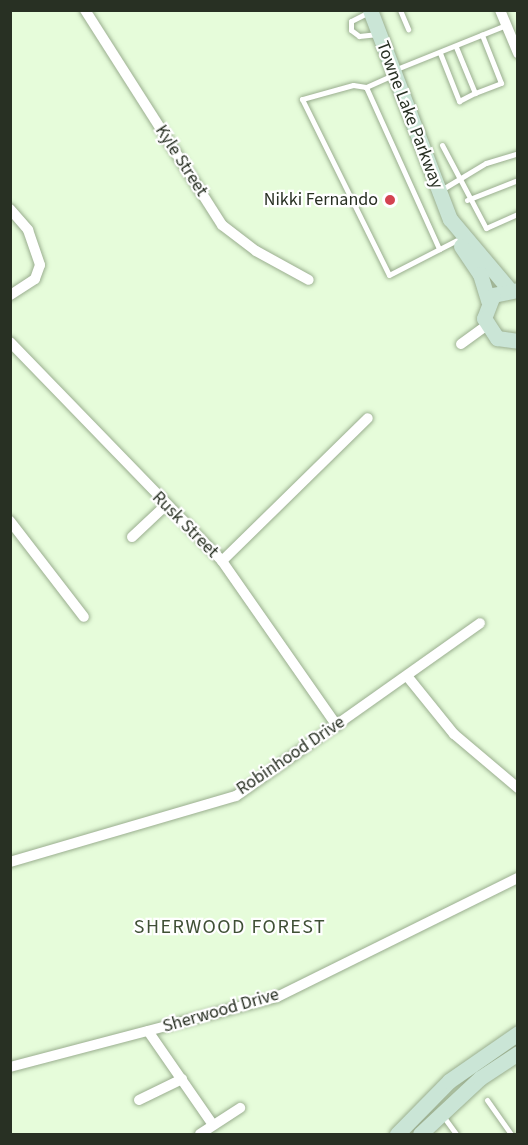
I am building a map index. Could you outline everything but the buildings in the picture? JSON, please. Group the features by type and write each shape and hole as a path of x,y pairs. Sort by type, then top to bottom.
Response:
{"main road":[{"name":"Towne Lake Parkway","path":"370,11 457,240 480,274 488,301"},
{"name":"Towne Lake Parkway","path":"450,219 513,289"},
{"path":"513,289 488,301 486,326 497,338 516,342"},
{"path":"397,1134 449,1081 518,1033"},
{"path":"420,1134 441,1112 518,1053"}],"street":[{"name":"Kyle Street","path":"85,10 222,225 256,251 309,280"},
{"path":"501,10 506,25 515,40 518,53"},
{"path":"10,209 28,230 40,265 34,279 10,295"},
{"path":"461,344 486,326"},
{"name":"Rusk Street","path":"10,342 222,561 336,726"},
{"path":"222,561 368,418"},
{"path":"132,537 166,505"},
{"path":"10,521 84,617"},
{"name":"Robinhood Drive","path":"10,862 236,796 480,623"},
{"path":"406,676 454,734 518,788"},
{"name":"Sherwood Drive","path":"10,1068 277,997 518,878"},
{"path":"148,1030 213,1125"},
{"path":"139,1100 182,1079"},
{"path":"200,1134 240,1108"}],"lane":[{"path":"400,10 408,30"},
{"path":"370,11 351,21 351,30 359,36 378,34"},
{"path":"457,240 389,275 302,99 353,85 366,87 393,72 506,25"},
{"path":"440,53 459,100 501,83 482,35"},
{"path":"456,47 475,93"},
{"path":"366,87 439,249"},
{"path":"442,145 467,200 486,228 518,214"},
{"path":"438,192 486,163 518,153"},
{"path":"467,200 518,180"},
{"path":"487,1100 512,1134"},
{"path":"441,1112 456,1134"}],"place":[{"name":"Nikki Fernando","path":"390,200"}],"district":[{"name":"SHERWOOD FOREST","path":"230,927"}]}
